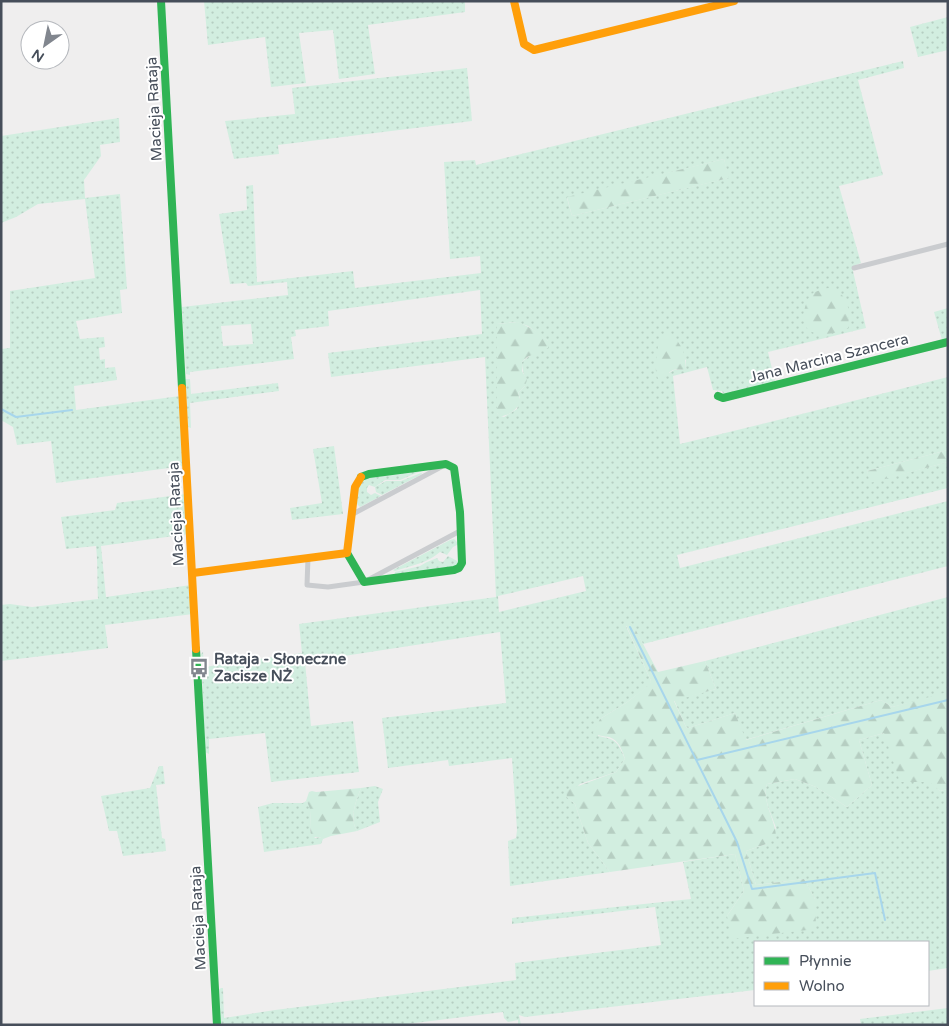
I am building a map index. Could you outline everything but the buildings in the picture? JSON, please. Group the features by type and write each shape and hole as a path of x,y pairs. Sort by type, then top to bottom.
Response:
{"street":[{"name":"Macieja Rataja","path":"161,1 194,573 217,1025"},
{"path":"514,1 524,41 529,48 537,49 734,1"},
{"path":"854,268 948,244"},
{"name":"Jana Marcina Szancera","path":"718,396 723,398 948,342"},
{"path":"308,558 307,585 328,587 364,582 456,569 462,561 457,474 454,468 446,464 364,475 358,479 355,485 347,553 364,582"},
{"path":"352,515 446,464"},
{"path":"364,582 460,531"},
{"path":"194,573 347,553"}],"green space":[{"path":"204,1 465,1 465,12 368,25 375,74 339,79 333,30 299,33 306,83 271,87 265,37 208,45"},
{"path":"948,17 948,50 918,57 910,27"},
{"path":"903,61 904,68 858,80 883,175 839,186 861,263 856,265 853,271 866,328 768,352 775,381 780,380 780,382 724,395 722,391 713,390 707,367 673,376 680,444 948,377 948,450 867,471 871,482 948,462 948,488 677,555 680,568 948,501 948,566 643,644 632,624 626,626 651,681 650,685 600,719 598,736 609,738 616,742 625,759 616,772 580,784 567,797 575,804 588,843 610,872 510,886 508,841 516,838 517,830 512,758 449,766 448,760 388,768 382,718 506,703 500,632 305,662 311,726 353,721 359,772 271,782 265,733 209,739 209,754 205,752 202,671 204,670 201,654 203,652 204,667 302,653 299,624 496,597 485,357 331,377 328,353 482,334 480,290 328,311 329,326 295,330 296,336 291,337 294,359 190,372 190,375 186,374 182,307 288,295 287,282 248,286 246,283 230,284 219,214 247,210 246,186 253,185 257,282 353,271 355,288 481,273 480,256 450,259 444,162 475,160 476,165","holes":["724,159 728,178 572,216 567,198","516,322 528,326 548,341 522,362 525,386 518,393 520,398 517,409 504,417 497,413 497,324","251,324 253,344 223,346 221,326","658,344 686,360 685,369 674,370 669,373 656,367","583,576 586,591 499,612 498,596"]},
{"path":"467,68 472,121 278,145 279,154 234,159 225,121 295,114 292,88"},
{"path":"119,118 120,142 100,145 101,156 84,180 85,198 120,194 127,289 120,290 122,313 76,321 80,339 104,337 105,347 99,348 100,360 105,359 105,368 115,367 117,380 74,386 76,410 180,396 184,466 56,483 51,441 17,445 13,427 1,420 1,349 10,348 10,291 95,278 85,199 38,204 16,217 1,223 1,136"},
{"path":"724,159 729,178 572,216 567,197"},
{"path":"828,288 840,293 847,302 849,314 848,328 833,333 817,334 806,327 804,311 807,301 813,293"},
{"path":"948,308 948,340 942,340 934,312"},
{"path":"517,322 529,327 548,341 548,348 527,357 522,362 522,371 527,380 525,386 518,393 521,402 512,412 500,416 497,413 497,324"},
{"path":"666,336 673,336 679,343 684,355 685,369 673,370 660,381 656,373 658,344"},
{"path":"185,379 190,379 191,394 278,383 279,391 190,403 191,428 188,427"},
{"path":"334,446 343,514 292,520 290,508 322,503 313,449"},
{"path":"948,450 948,462 870,483 867,471"},
{"path":"421,469 421,471 400,480 385,480 375,487 369,485 367,492 371,495 375,493 381,496 360,507 356,503 357,487 364,478"},
{"path":"421,473 382,495 376,492 375,487 386,481 401,481"},
{"path":"186,494 189,534 101,546 106,597 191,585 193,614 105,625 108,648 1,661 1,605 10,604 32,607 98,599 96,546 66,549 61,517 115,510 117,503"},
{"path":"454,539 459,544 453,547 447,555 440,552 424,562 393,570 450,540"},
{"path":"448,556 459,562 455,567 395,575 395,572 420,566 437,558 443,562"},
{"path":"948,597 948,692 942,695 892,707 881,700 745,740 735,713 688,728 674,700 716,689 705,661"},
{"path":"632,623 658,672 705,661 716,689 674,701 688,728 735,713 746,740 881,700 892,707 948,692 948,789 940,791 930,782 900,782 884,733 859,740 872,785 847,807 816,787 795,779 767,784 767,804 776,837 766,844 746,851 756,885 804,879 815,899 816,929 731,939 727,916 744,891 735,854 610,872 588,843 575,804 567,797 566,792 616,772 625,759 620,746 615,740 593,733 600,719 626,703 649,685 651,681 626,625"},
{"path":"884,733 940,791 948,789 948,968 929,971 929,941 754,941 754,990 525,1017 519,1015 521,1025 518,1025 518,1020 508,1022 504,1018 503,1012 399,1025 220,1025 218,990 221,988 223,988 224,1018 516,980 515,963 661,945 655,907 512,924 512,918 691,899 683,862 735,854 744,891 727,916 815,929 815,899 804,879 756,885 746,851 766,844 776,828 767,801 767,784 795,779 816,787 847,807 872,785 859,740"},
{"path":"159,766 163,766 165,784 156,785 162,838 165,839 166,851 123,856 117,831 109,831 101,796 150,788"},
{"path":"375,786 383,789 378,802 380,822 357,831 353,815 361,788"},
{"path":"361,788 353,815 357,831 323,839 321,837 312,837 310,828 311,814 306,801 309,792"},
{"path":"306,801 311,808 310,831 315,838 322,837 321,844 264,852 258,807 273,803 303,803"},
{"path":"948,1008 948,1025 861,1025 860,1019"}],"waterway":[{"path":"1,409 16,417 72,410"},
{"path":"630,627 737,842 752,889 875,873 885,920"},
{"path":"697,760 948,700"}],"traffic: fast":[{"path":"161,1 182,388"},
{"path":"718,396 723,398 948,342"},
{"path":"347,553 364,582 454,570 459,568 462,563 460,512 454,468 446,464 369,474 361,477"},
{"path":"196,649 217,1025"}],"traffic: slow":[{"path":"514,1 524,44 534,50 734,1"},
{"path":"182,388 196,649"},
{"path":"193,573 347,553 355,487 361,477"}],"place":[{"name":"Rataja - Słoneczne Zacisze NŻ","path":"199,668"}]}
